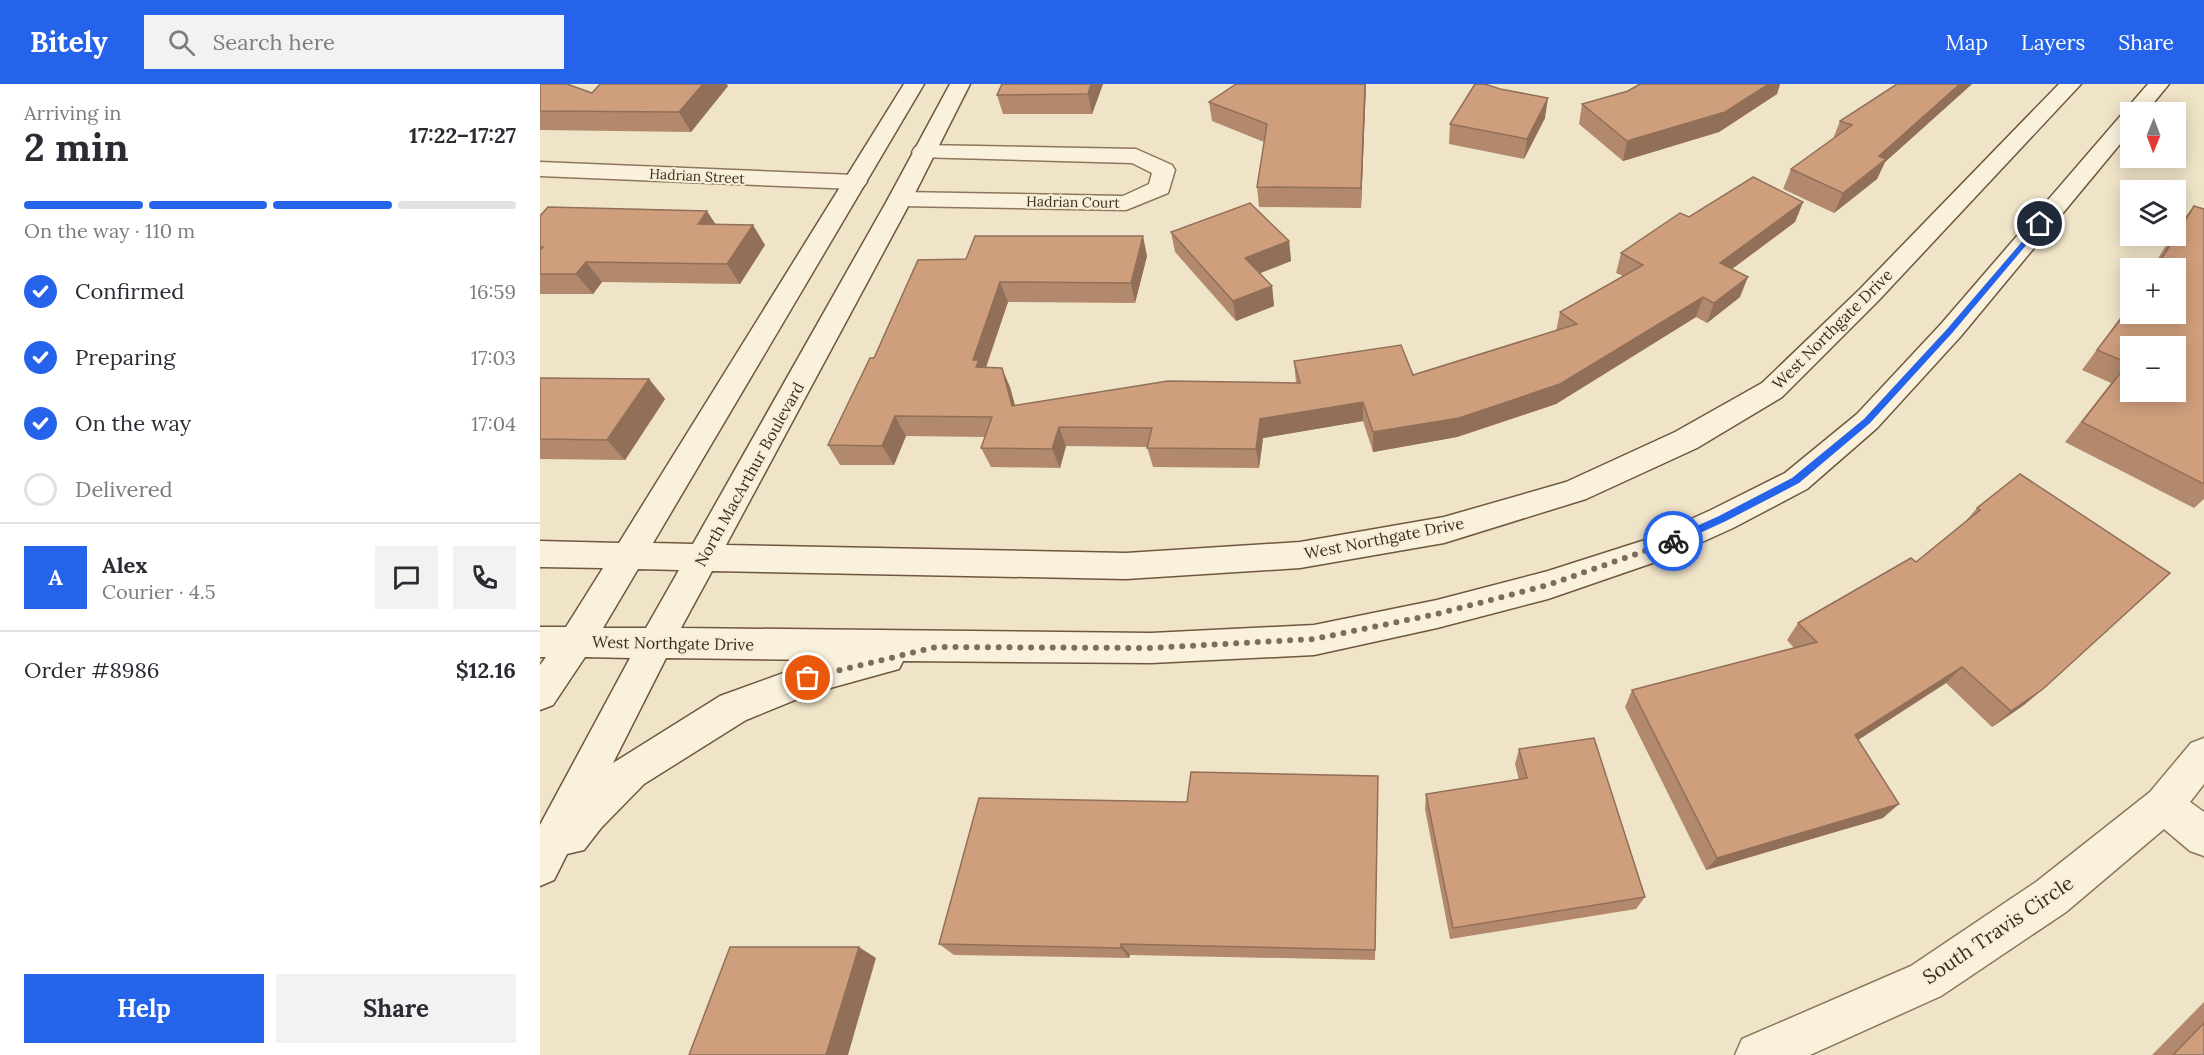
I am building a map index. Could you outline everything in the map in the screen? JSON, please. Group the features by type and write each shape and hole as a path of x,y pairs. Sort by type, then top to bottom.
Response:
{"main road":[{"name":"North MacArthur Boulevard","path":"540,866 655,644 704,556 886,185 914,84"},
{"name":"North MacArthur Boulevard","path":"540,694 576,642 628,555 886,185 923,152 960,84"},
{"name":"West Northgate Drive","path":"540,554 1126,566 1300,555 1444,530 1575,491 1686,440 1772,390 1869,295 2071,84"},
{"path":"2144,102 2159,84"},
{"name":"West Northgate Drive","path":"540,642 1151,648 1314,639 1437,614 1526,591 1656,549 1722,519 1796,481 1867,421 1951,330 2120,130"},
{"name":"Hadrian Court","path":"886,185 1126,203 1160,188 1164,170 1136,156 923,152"},
{"name":"Hadrian Street","path":"540,169 886,185"},
{"path":"540,873 587,815 631,771 733,708 808,678 936,647"},
{"name":"South Travis Circle","path":"1758,1055 1926,981 2051,897 2164,805 2204,756"},
{"path":"2164,805 2204,837"}],"building":[{"path":"540,84 567,84 592,93 600,84 703,84 679,112 540,111"},
{"path":"1002,84 1091,84 1088,94 997,95"},
{"path":"1236,84 1365,84 1361,188 1257,187 1267,124 1209,102"},
{"path":"1475,84 1485,84 1548,98 1527,139 1450,124"},
{"path":"1640,84 1769,84 1725,112 1627,141 1582,104 1628,91"},
{"path":"1897,84 1960,84 1879,156 1886,159 1843,193 1791,169 1852,125 1840,121"},
{"path":"1753,177 1803,202 1720,263 1748,277 1714,303 1703,297 1560,384 1459,418 1373,432 1363,402 1260,419 1256,449 1147,448 1152,428 1059,427 1052,449 981,448 992,417 895,416 882,446 828,445 870,358 874,358 918,260 966,259 975,236 1143,236 1131,283 1000,282 973,360 979,360 976,367 1002,368 1012,406 1168,381 1300,383 1294,361 1401,345 1413,375 1577,324 1560,312 1643,265 1621,253 1680,213 1689,217"},
{"path":"1250,203 1289,241 1245,258 1272,286 1233,301 1171,232"},
{"path":"2194,206 2204,209 2204,484 2082,422 2120,373 2120,402 2186,402 2186,336 2120,336 2120,360 2097,350 2120,320 2120,324 2186,324 2186,258 2162,258 2169,246 2186,246 2186,219"},
{"path":"548,207 707,211 698,224 753,225 727,264 586,262 576,274 540,274 540,250 543,247 540,247 540,216"},
{"path":"540,378 649,379 607,440 540,439"},
{"path":"2020,474 2170,573 2043,689 2011,711 1962,667 1855,735 1899,804 1717,858 1632,690 1817,642 1798,623 1911,558 1916,562 1980,510 1977,508"},
{"path":"1594,738 1645,897 1453,928 1426,794 1527,778 1519,749"},
{"path":"1191,772 1378,776 1375,950 1121,944 1121,948 939,944 979,798 1187,802"},
{"path":"730,947 859,947 826,1055 689,1055"},
{"path":"2204,1023 2204,1055 2173,1055"}],"way so far":[{"path":"808,678 936,647 1151,648 1314,639 1437,614 1548,585 1656,549 1673,541"}],"route":[{"path":"1673,541 1796,481 1867,421 1951,330 2040,224"}]}
